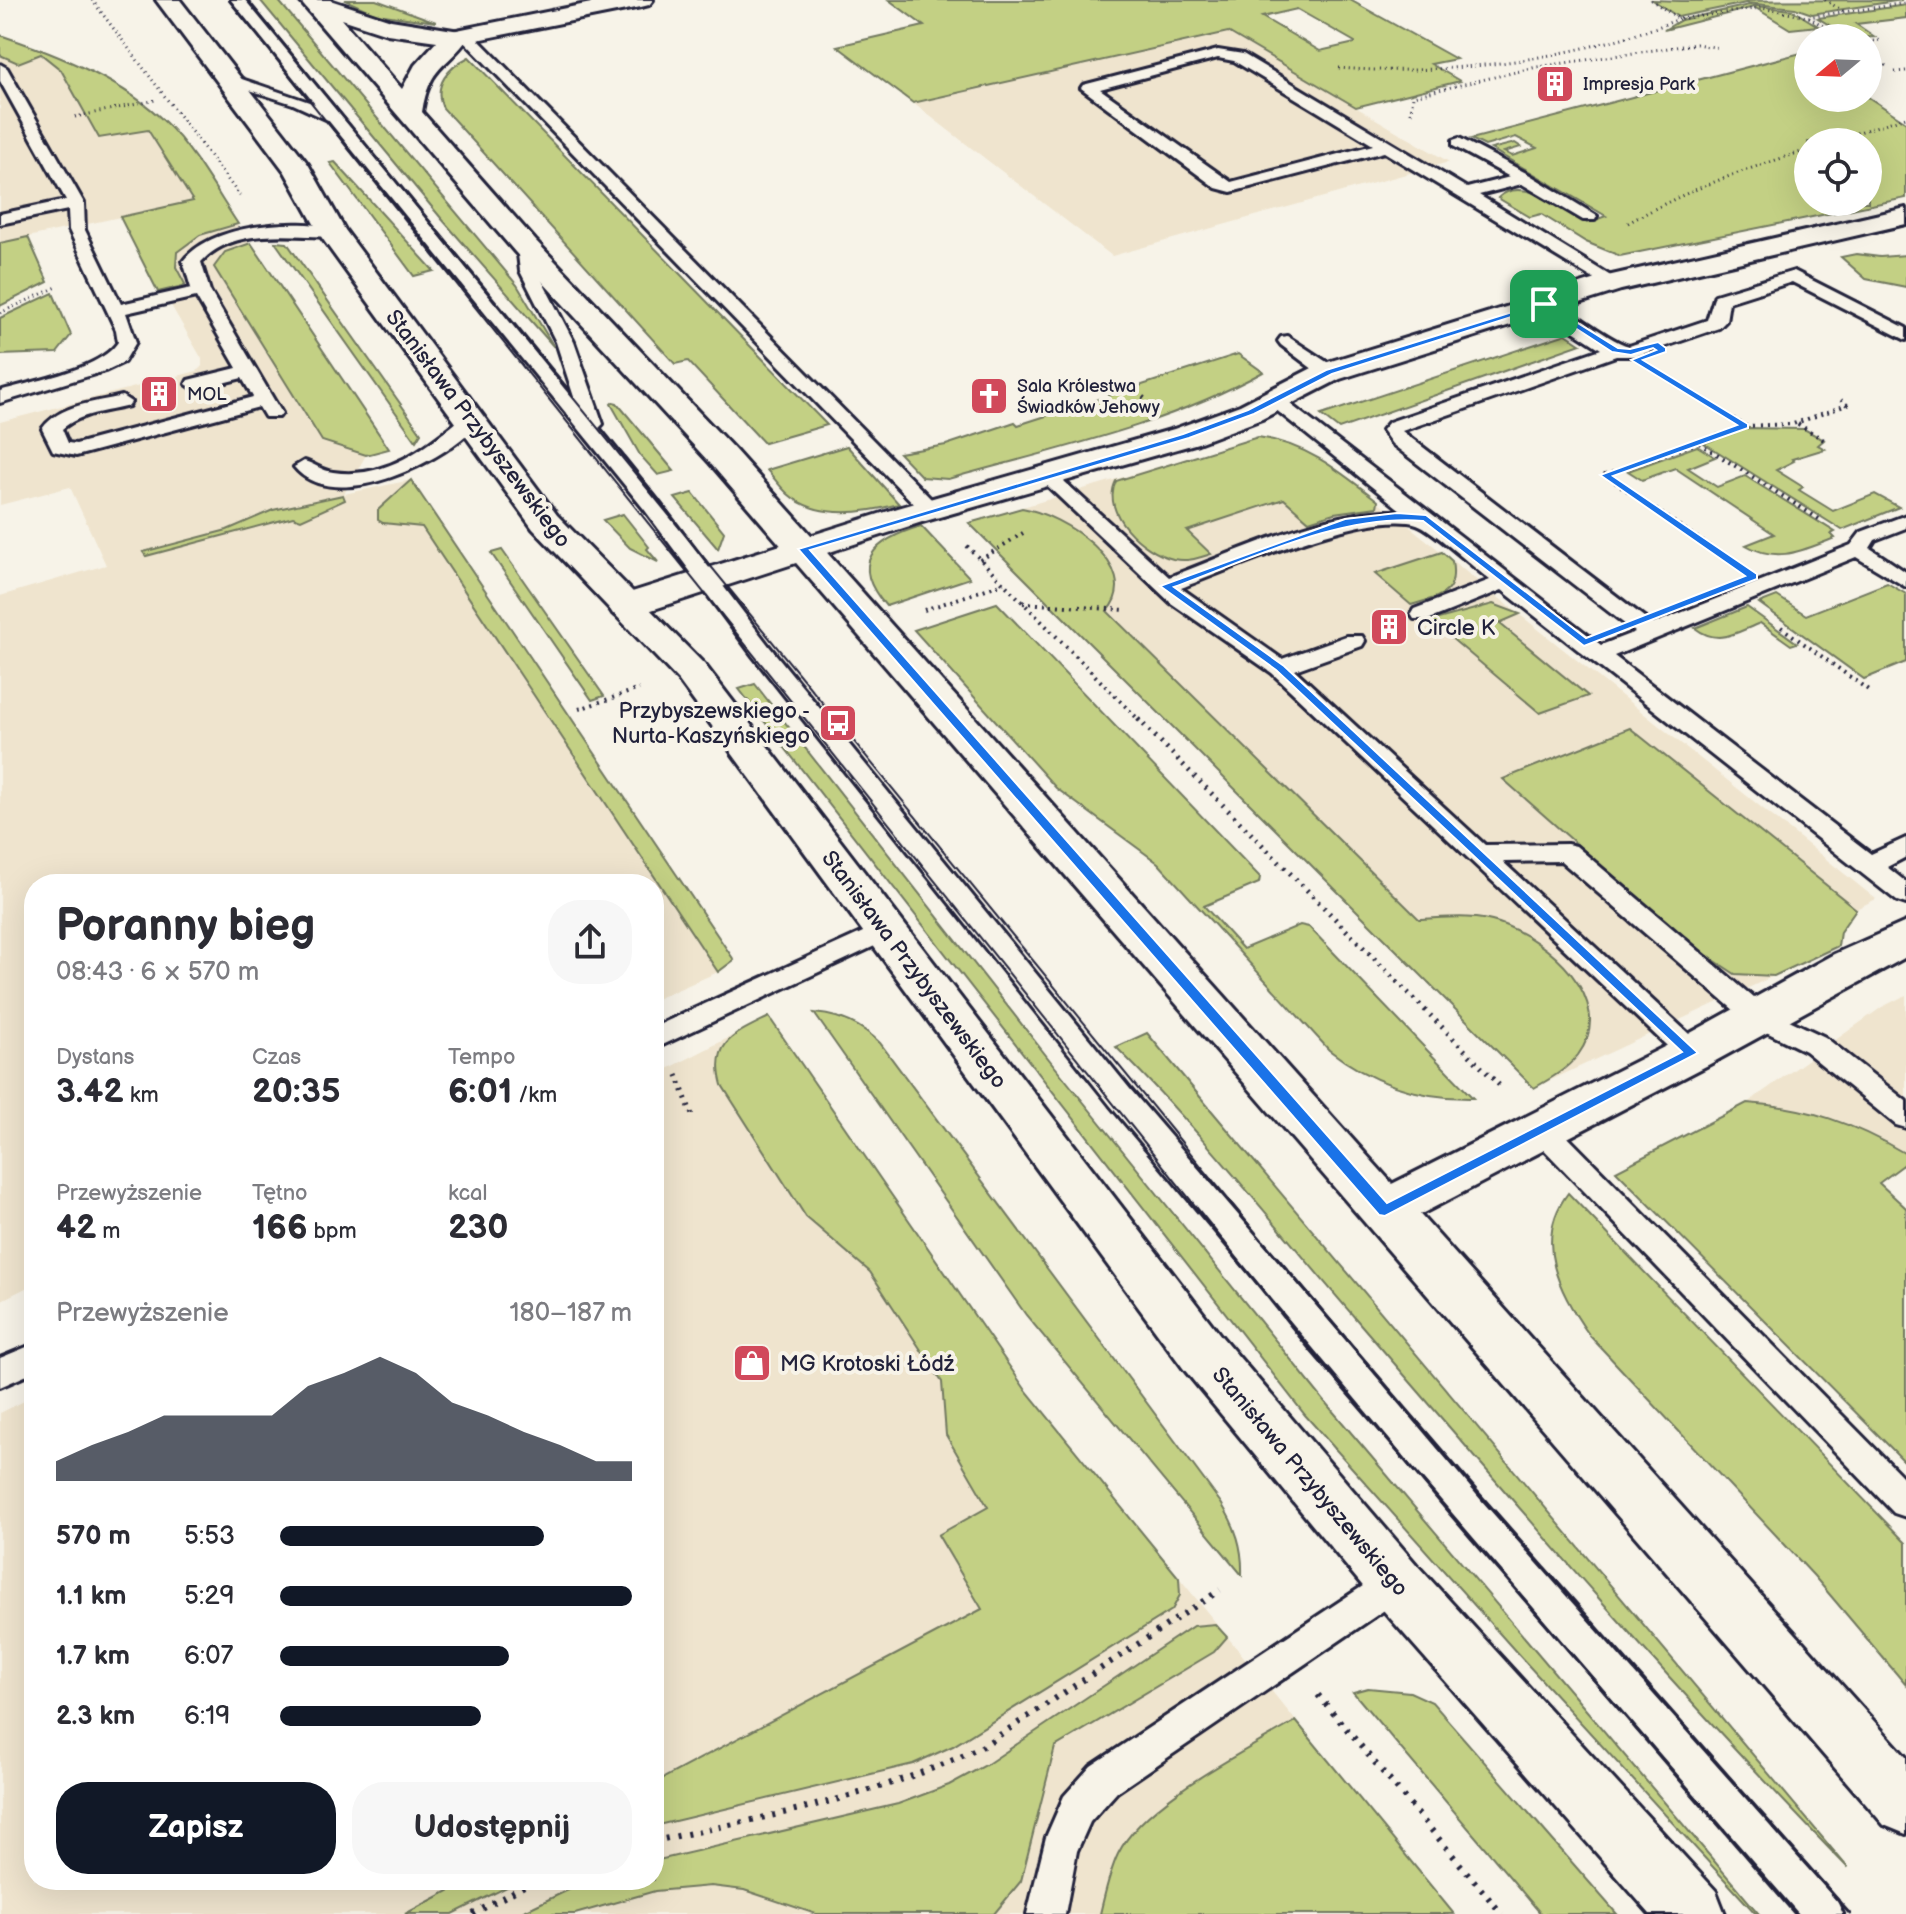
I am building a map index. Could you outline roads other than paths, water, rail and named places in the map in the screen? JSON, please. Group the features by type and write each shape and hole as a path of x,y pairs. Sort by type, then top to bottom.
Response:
{"main road":[{"name":"Stanisława Przybyszewskiego","path":"168,0 298,170 332,232 554,534 692,673 1202,1352 1396,1583 1693,1914"},
{"path":"312,0 387,27 461,36 641,0"},
{"path":"312,0 525,246 722,456 1906,1803"},
{"path":"409,114 411,92 417,78 426,65 461,36"},
{"path":"626,606 930,509 1186,436 1274,401 1329,372 1544,304 1613,283 1906,216"},
{"path":"1385,1210 1692,1053 1850,965 1906,938"}],"lane":[{"path":"238,0 603,445 1120,1097 1463,1502 1824,1914"},
{"path":"461,36 930,509"},
{"path":"1387,146 1231,187 1222,185 1088,88 1218,54 1238,57 1387,146 1613,283"},
{"path":"0,68 76,203 77,230 116,310 127,342 117,358 98,367 0,397"},
{"path":"230,79 316,108 342,129"},
{"path":"1459,143 1589,216"},
{"path":"1465,194 1524,178"},
{"path":"0,219 76,203"},
{"path":"122,402 64,417 52,429 60,447 76,450 268,407 201,291 192,261 211,245 257,232 332,232"},
{"path":"525,246 524,259 529,273 564,340 603,445"},
{"path":"1544,304 1615,350 1631,352 1713,324 1717,321 1721,299 1794,276 1906,335"},
{"path":"116,310 201,291"},
{"path":"1287,341 1329,372"},
{"path":"1615,350 1396,426 1392,430 1399,440 1650,633"},
{"path":"195,384 248,371"},
{"path":"1274,401 1906,895"},
{"path":"304,467 324,476 346,478 379,474 414,462 471,420"},
{"path":"1047,476 1172,592 1280,668 1692,1053"},
{"path":"1172,592 1349,521 1382,516 1426,518"},
{"path":"1599,654 1858,549 1868,536 1906,521"},
{"path":"1858,549 1906,581"},
{"path":"1422,614 1507,581"},
{"path":"1280,668 1354,641"},
{"path":"1869,866 1906,846"},
{"path":"1478,854 1567,852 1759,1017 1815,1044 1906,1117"},
{"path":"664,1034 885,931"},
{"path":"1542,1129 1906,1502"},
{"path":"0,1373 24,1362"},
{"path":"1046,1914 1059,1850 1077,1809 1104,1779 1396,1583"}],"tram line":[{"path":"229,0 1225,1243"},
{"path":"248,0 1264,1243"},
{"path":"1223,1241 1311,1351 1795,1914"},
{"path":"1263,1241 1483,1500 1850,1914"}],"place":[{"name":"Impresja Park","path":"1555,84"},
{"name":"MOL","path":"159,394"},
{"name":"Sala Królestwa Świadków Jehowy","path":"989,396"},
{"name":"Circle K","path":"1389,627"},
{"name":"Przybyszewskiego - Nurta-Kaszyńskiego","path":"838,723"},
{"name":"MG Krotoski Łódź","path":"752,1363"}]}
